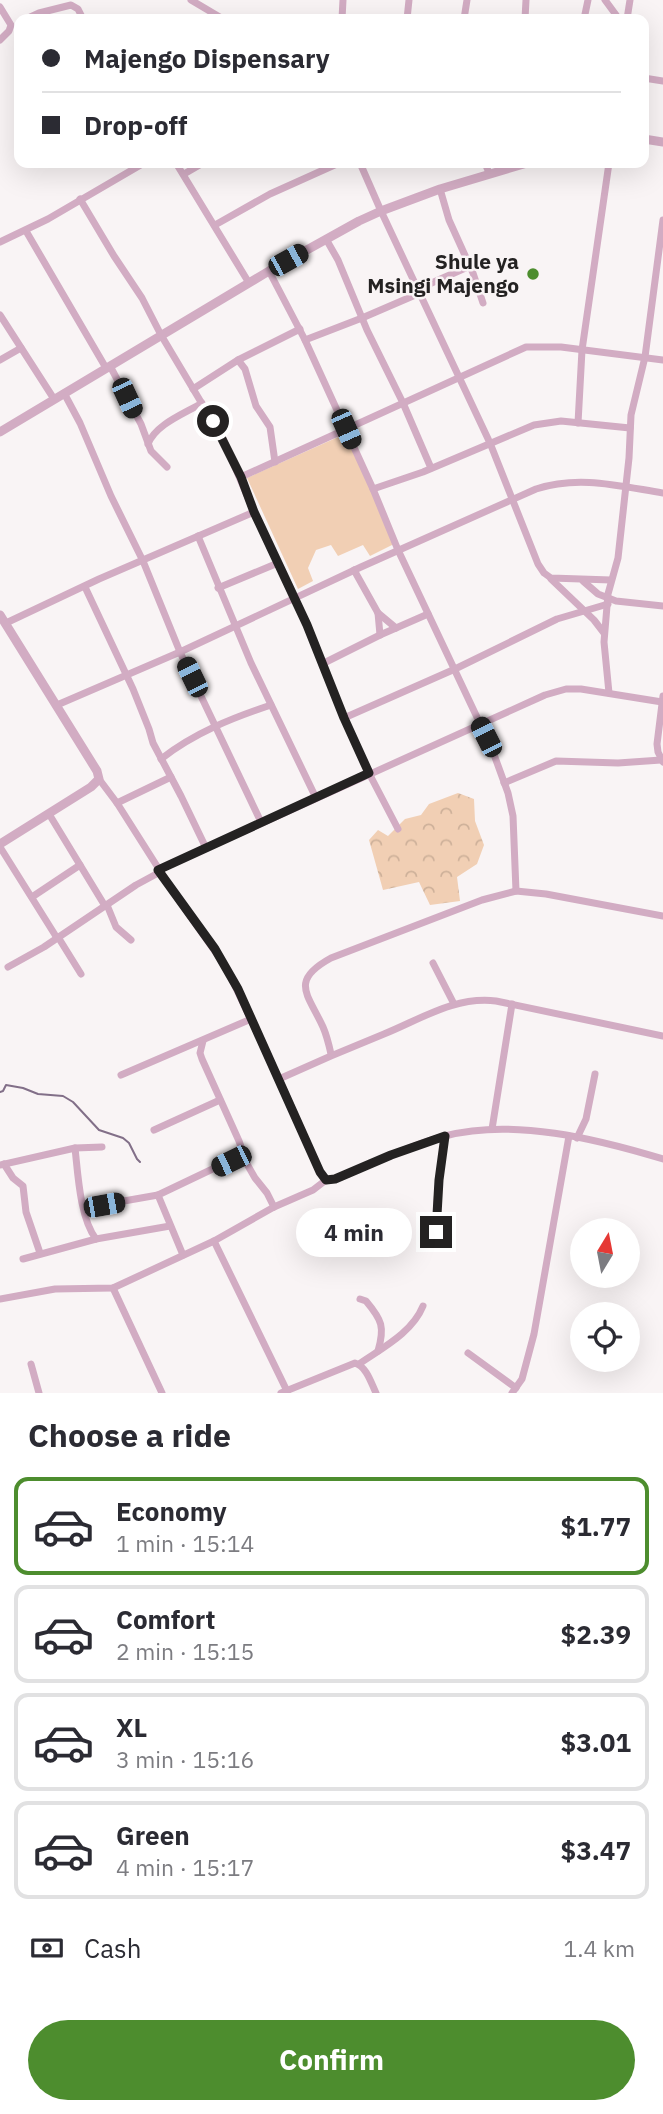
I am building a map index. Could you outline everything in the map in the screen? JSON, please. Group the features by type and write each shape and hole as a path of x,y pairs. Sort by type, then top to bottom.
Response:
{"street":[{"path":"191,0 215,14"},
{"path":"37,14 71,5 80,14"},
{"path":"0,7 14,22"},
{"path":"0,40 14,24"},
{"path":"0,243 26,231 135,168"},
{"path":"180,168 249,283"},
{"path":"184,174 194,168"},
{"path":"215,225 270,194 328,168"},
{"path":"362,168 490,443 538,564 604,633"},
{"path":"487,168 489,173"},
{"path":"0,432 326,239 381,211 508,168"},
{"path":"578,423 582,350 608,168"},
{"path":"440,189 449,220 483,303"},
{"path":"80,199 142,298 223,439 307,625 344,718 398,830"},
{"path":"609,693 604,633 611,580 618,558 631,415 645,357 663,220"},
{"path":"26,231 141,424 151,451 167,467"},
{"path":"326,239 338,260 431,468"},
{"path":"305,340 362,318 470,266"},
{"path":"269,271 300,328 398,550 492,749 513,816 516,891"},
{"path":"0,315 54,400"},
{"path":"193,389 238,360 300,328"},
{"path":"241,477 526,347 582,350 663,360"},
{"path":"0,360 21,348"},
{"path":"238,360 245,369 256,405 270,427 275,462"},
{"path":"64,393 143,561 180,652 261,822"},
{"path":"148,444 154,432 202,403"},
{"path":"373,489 550,421 630,428"},
{"path":"57,705 180,652 354,570 536,489 567,481 626,486 663,493"},
{"path":"254,512 85,587 2,618 97,771 99,779 226,967 326,1180"},
{"path":"198,536 235,626 316,798"},
{"path":"218,588 278,563"},
{"path":"354,570 378,613 396,628"},
{"path":"551,578 611,580"},
{"path":"582,580 608,601"},
{"path":"85,587 153,743 206,848"},
{"path":"344,718 455,669 540,627 608,601 663,607"},
{"path":"378,613 380,635"},
{"path":"323,664 428,614"},
{"path":"8,967 44,947 159,871 261,822 545,695 565,689 663,699 657,744 662,761 556,761 504,783"},
{"path":"161,759 190,738 271,705"},
{"path":"117,803 171,777"},
{"path":"81,974 0,845 91,787 99,779"},
{"path":"49,814 106,905 116,927 131,940"},
{"path":"32,897 80,865"},
{"path":"331,1054 325,1031 304,990 315,968 331,958 440,915 490,897 516,891 663,916"},
{"path":"433,963 454,1004"},
{"path":"279,1079 331,1054 454,1004 478,999 663,1036"},
{"path":"492,1129 512,1004"},
{"path":"121,1076 251,1019"},
{"path":"203,1041 200,1053 220,1100 255,1178 267,1192 274,1207"},
{"path":"468,1353 514,1390 528,1359 573,1137 586,1119 595,1074"},
{"path":"154,1130 220,1100"},
{"path":"0,1299 55,1289 113,1288 214,1241 274,1207 313,1190 326,1180 335,1179 445,1136 492,1129 522,1130 573,1137 663,1159"},
{"path":"439,1244 436,1232 437,1199 445,1136"},
{"path":"40,1253 26,1212 23,1186 2,1164 75,1148 102,1147"},
{"path":"75,1148 88,1226 96,1239"},
{"path":"84,1208 158,1195 244,1154"},
{"path":"158,1195 183,1255"},
{"path":"23,1259 96,1239 170,1226"},
{"path":"214,1241 284,1392 350,1364 359,1364 412,1324 423,1306"},
{"path":"113,1288 162,1393"},
{"path":"360,1299 366,1301 382,1326 383,1336 378,1350"},
{"path":"31,1364 39,1393"},
{"path":"359,1364 376,1393"}],"green space":[{"path":"347,433 396,543 370,556 363,545 338,556 331,545 316,550 308,568 313,581 298,589 247,478"},
{"path":"458,793 474,799 475,821 484,845 477,864 457,877 460,901 430,905 419,882 383,890 369,840 378,830 388,836 405,819 421,815 429,804"}],"waterway":[{"path":"0,1092 6,1085 38,1094 63,1096 73,1102 99,1130 123,1138 129,1143 140,1162"}],"place":[{"name":"Shule ya Msingi Majengo","path":"533,274"}],"route":[{"path":"213,421 307,625 369,773 158,870 215,949 238,989 320,1172 326,1180 335,1179 445,1136 436,1232"}]}
